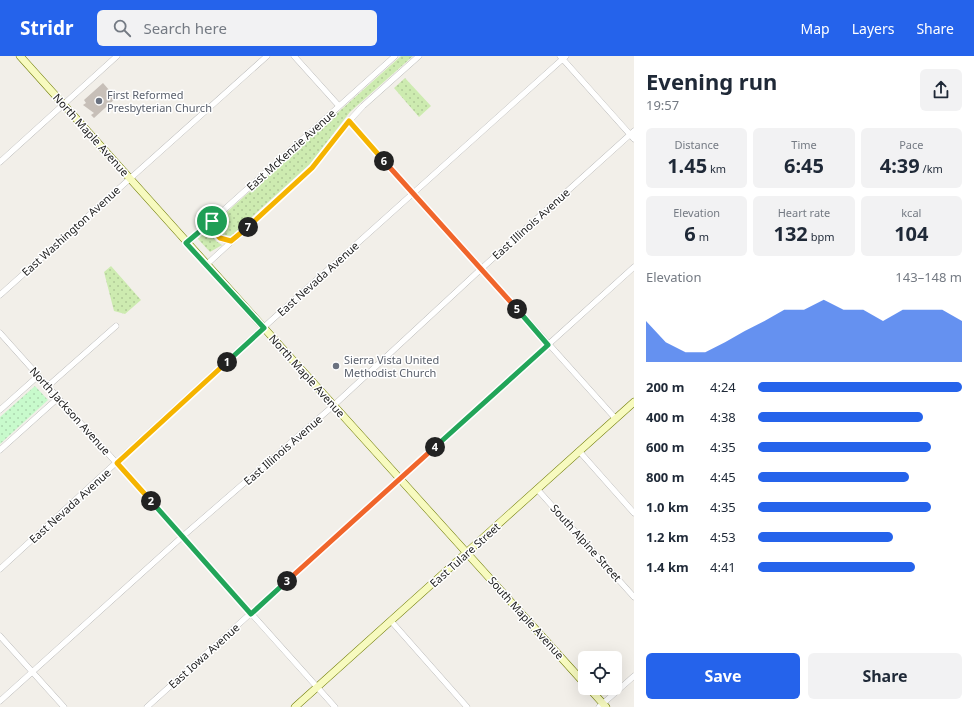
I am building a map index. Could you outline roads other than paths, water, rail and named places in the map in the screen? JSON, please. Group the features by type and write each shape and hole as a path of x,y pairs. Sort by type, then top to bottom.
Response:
{"main road":[{"name":"North Maple Avenue","path":"20,56 186,243 333,406 401,478 467,553"},
{"name":"East Tulare Street","path":"295,707 316,686 391,621 634,402"},
{"name":"South Maple Avenue","path":"467,553 578,676"},
{"path":"594,695 603,706"}],"street":[{"path":"0,162 117,56"},
{"name":"East Washington Avenue","path":"0,295 267,56"},
{"path":"294,56 339,106"},
{"name":"East McKenzie Avenue","path":"186,243 395,56"},
{"name":"East McKenzie Avenue","path":"206,265 312,168 362,106 418,56"},
{"path":"563,57 633,135"},
{"name":"East Nevada Avenue","path":"0,569 563,57"},
{"path":"349,121 548,345 615,418"},
{"name":"East Illinois Avenue","path":"0,701 183,536 333,406 481,269 633,135"},
{"path":"212,221 214,232 220,238 231,241"},
{"name":"East Iowa Avenue","path":"147,707 634,267"},
{"path":"48,386 116,326"},
{"name":"North Jackson Avenue","path":"0,333 335,707"},
{"path":"0,410 38,376"},
{"path":"0,450 58,398"},
{"path":"579,451 634,513"},
{"name":"South Alpine Street","path":"537,489 634,597"},
{"path":"391,621 467,707"},
{"path":"0,636 64,707"},
{"path":"603,706 634,676"}],"place":[{"name":"First Reformed Presbyterian Church","path":"99,101"},
{"name":"Sierra Vista United Methodist Church","path":"336,366"}]}
